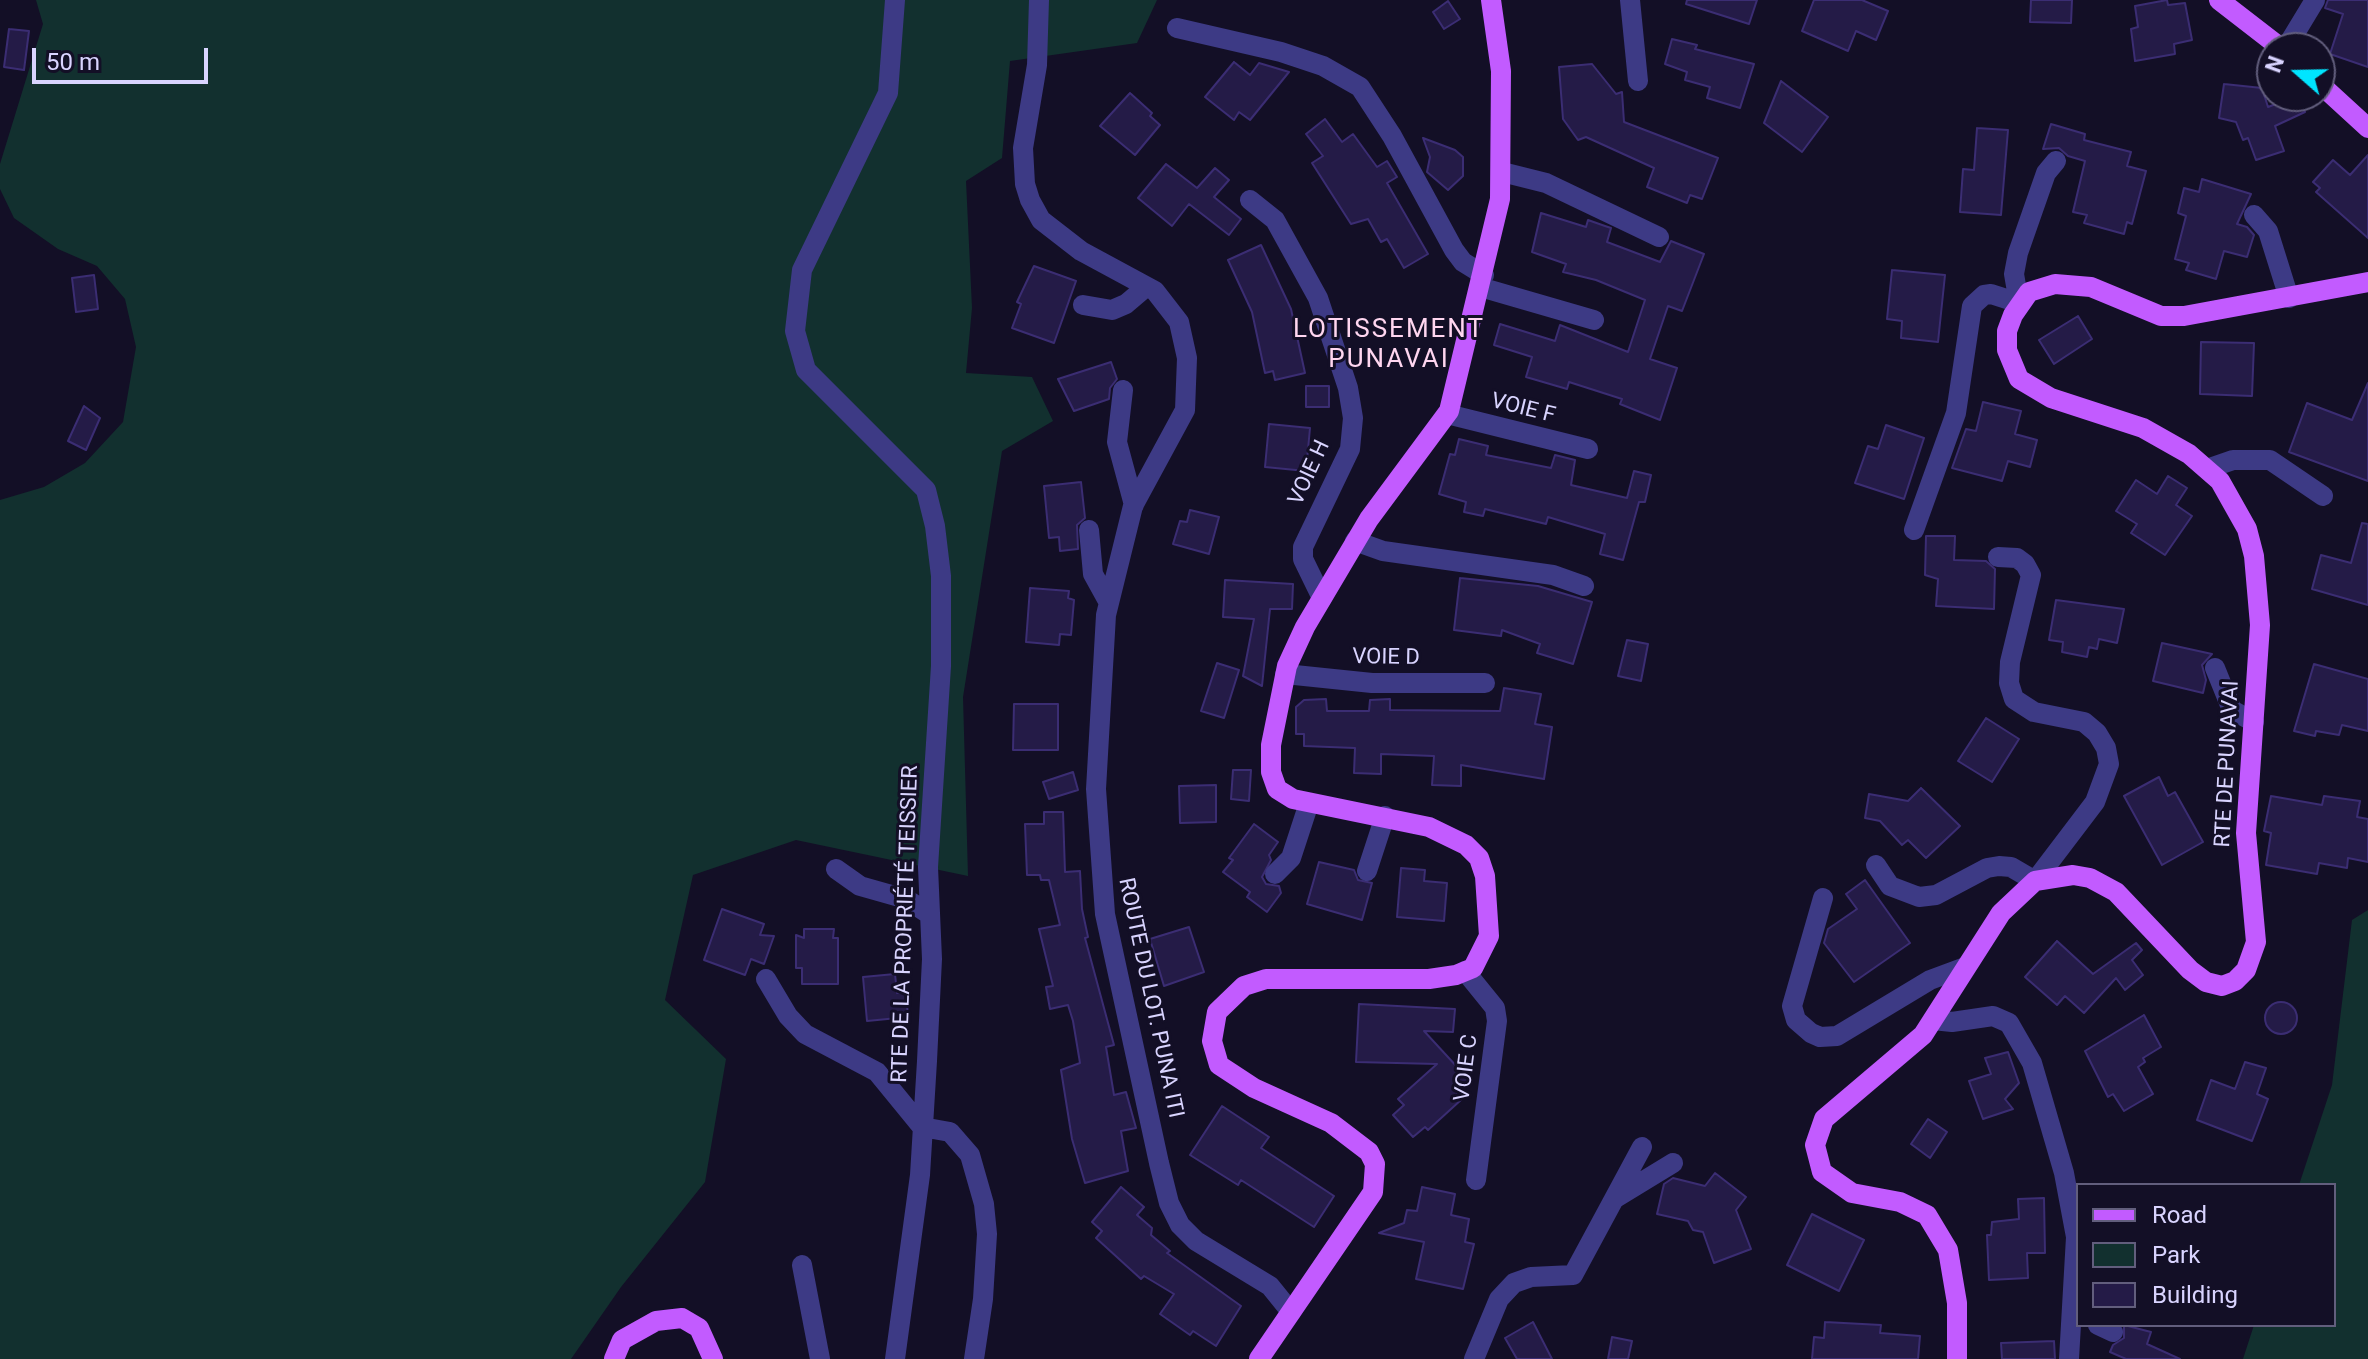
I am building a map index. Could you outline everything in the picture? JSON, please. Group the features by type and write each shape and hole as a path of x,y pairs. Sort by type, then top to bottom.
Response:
{"main road":[{"path":"1259,1359 1332,1257 1373,1192 1375,1164 1369,1152 1331,1123 1254,1088 1219,1065 1212,1041 1217,1012 1244,986 1266,979 1429,979 1465,971 1479,960 1489,936 1489,899 1479,858 1452,835 1385,816 1309,803 1277,789 1271,772 1273,725 1285,674 1322,598 1355,541 1447,414 1494,236 1502,172 1501,71 1491,0"},
{"path":"2219,0 2262,32"},
{"path":"2336,99 2368,128"},
{"path":"2019,303 2029,292 2055,284 2091,287 2161,316 2184,316 2364,285"},
{"name":"RTE DE PUNAVAI","path":"2019,303 2007,331 2010,364 2019,379 2051,398 2143,428 2189,454 2220,481 2241,515 2254,556 2260,625 2246,833 2256,942 2246,970 2235,981 2222,986 2206,982 2190,970 2116,892 2096,881 2073,875 2035,881"},
{"path":"1957,1359 1957,1303 1948,1250 1927,1215 1900,1202 1852,1193 1834,1183 1822,1172 1815,1145 1824,1119 1923,1035 2001,913 2035,881"},
{"path":"614,1359 622,1340 656,1321 682,1318 699,1328 713,1359"}],"street":[{"name":"RTE DE LA PROPRIÉTÉ TEISSIER","path":"895,0 888,93 802,270 795,331 806,370 926,490 935,526 941,610 930,810 932,959 920,1175 895,1359"},
{"name":"ROUTE DU LOT. PUNA ITI","path":"1039,0 1037,65 1023,148 1025,184 1030,200 1041,220 1081,251 1146,287 1168,305 1179,322 1187,358 1187,392 1182,419 1134,505 1124,533 1109,603 1097,774 1101,889 1169,1203 1180,1225 1196,1241 1270,1286 1291,1312"},
{"path":"1630,0 1638,81"},
{"path":"2294,32 2315,0"},
{"path":"1177,28 1281,52 1323,66 1360,87 1392,136 1454,250 1482,281 1594,320"},
{"path":"1914,530 1956,413 1972,306 1984,295 1991,294 2019,303 2014,274 2018,253 2046,173 2056,161"},
{"path":"1502,172 1546,183 1659,237"},
{"name":"VOIE H","path":"1250,200 1275,220 1318,298 1348,388 1353,418 1350,449 1303,547 1303,559 1322,598"},
{"path":"2254,215 2268,231 2289,298"},
{"path":"1083,305 1112,310 1126,304 1146,287"},
{"path":"1123,390 1117,442 1134,505"},
{"name":"VOIE F","path":"1447,414 1588,449"},
{"path":"2207,469 2233,460 2270,460 2323,496"},
{"path":"1089,530 1093,574 1109,603"},
{"path":"1355,541 1383,551 1553,575 1584,586"},
{"path":"1876,865 1890,886 1919,897 1936,895 1987,868 1999,866 2011,867 2035,881 2095,802 2109,764 2101,740 2084,722 2034,712 2014,699 2009,683 2010,662 2031,575 2017,558 1998,557"},
{"path":"2215,668 2232,710 2254,722"},
{"name":"VOIE D","path":"1285,674 1372,683 1485,683"},
{"path":"1275,874 1291,858 1309,803"},
{"path":"1367,871 1385,816"},
{"path":"836,869 860,886 906,899 929,914"},
{"path":"1823,898 1792,1006 1796,1020 1811,1033 1837,1036 1930,980 1965,967"},
{"name":"VOIE C","path":"1465,971 1495,1008 1497,1021 1476,1180"},
{"path":"766,979 788,1016 805,1034 877,1072 922,1127 950,1132 970,1155 984,1204 983,1299 974,1359"},
{"path":"1933,1020 1952,1022 1993,1016 2009,1023 2022,1040 2032,1063 2066,1185 2076,1237"},
{"path":"1474,1359 1499,1299 1514,1283 1531,1277 1573,1275 1642,1147"},
{"path":"1614,1199 1673,1163"},
{"path":"802,1265 820,1359"},
{"path":"2069,1359 2071,1296 2076,1287"}],"green space":[{"path":"36,0 1157,0 1137,43 1010,61 1002,158 966,181 972,308 966,373 1032,377 1053,421 1002,451 963,697 968,876 796,840 693,875 665,1000 726,1059 705,1182 621,1287 571,1359 0,1359 0,500 44,487 85,463 123,422 136,347 125,299 97,266 58,249 14,218 0,189 0,164 43,24"},
{"path":"2368,910 2368,1359 2243,1359 2253,1327 2336,1327 2336,1183 2300,1183 2332,1085 2352,920"}],"building":[{"path":"1687,0 1757,0 1749,24 1686,4"},
{"path":"1814,0 1862,0 1888,11 1876,40 1856,31 1848,51 1802,31"},
{"path":"2031,0 2072,0 2071,23 2030,22"},
{"path":"2167,0 2168,5 2185,3 2192,40 2174,44 2175,54 2135,61 2131,29 2138,27 2135,6"},
{"path":"2328,0 2368,0 2368,67 2336,56 2336,36 2343,14 2325,8"},
{"path":"1448,1 1460,19 1444,29 1433,12"},
{"path":"9,29 29,31 24,70 4,67"},
{"path":"1672,39 1697,45 1695,49 1754,64 1740,108 1707,98 1710,87 1685,80 1687,72 1665,64"},
{"path":"1234,62 1250,75 1259,63 1289,72 1250,120 1239,112 1234,120 1205,97"},
{"path":"1592,64 1616,94 1622,92 1624,122 1718,158 1702,199 1690,195 1687,203 1647,187 1654,168 1586,137 1578,140 1563,119 1559,67"},
{"path":"1781,81 1828,117 1802,152 1764,123"},
{"path":"2224,84 2256,87 2256,112 2305,112 2275,126 2284,151 2256,160 2248,138 2243,140 2236,122 2219,118"},
{"path":"1130,93 1160,125 1135,155 1100,126"},
{"path":"1325,119 1342,142 1353,134 1377,167 1387,161 1397,177 1387,183 1428,254 1404,268 1387,239 1381,242 1368,219 1351,224 1312,163 1323,156 1306,134"},
{"path":"2051,124 2085,134 2084,140 2131,152 2127,166 2146,171 2132,224 2127,222 2124,234 2084,223 2087,215 2073,212 2085,161 2068,156 2059,148 2043,149"},
{"path":"1977,128 2008,130 2001,215 1960,212 1963,169 1974,170"},
{"path":"1423,138 1455,150 1463,157 1463,176 1448,190 1427,172 1430,157"},
{"path":"2368,155 2368,238 2316,192 2320,188 2313,182 2333,160 2350,175"},
{"path":"1166,164 1197,188 1215,168 1229,180 1214,197 1241,219 1229,235 1189,204 1172,226 1138,198"},
{"path":"2202,179 2251,194 2237,224 2247,227 2254,235 2247,257 2224,251 2216,279 2186,270 2189,263 2175,259 2186,216 2178,213 2184,188 2199,192"},
{"path":"1541,213 1586,227 1588,220 1611,228 1607,242 1660,262 1671,241 1704,254 1682,311 1668,306 1650,359 1677,368 1660,420 1620,404 1622,399 1569,382 1567,389 1526,377 1532,357 1494,345 1500,324 1555,341 1560,325 1628,352 1645,300 1596,280 1563,272 1566,264 1532,252"},
{"path":"1261,245 1291,309 1305,373 1275,380 1273,371 1265,373 1252,312 1228,260"},
{"path":"1034,266 1076,281 1054,343 1012,328 1021,304 1017,302"},
{"path":"1892,270 1945,275 1938,342 1901,338 1902,321 1887,319"},
{"path":"94,275 98,309 76,312 72,278"},
{"path":"2078,316 2092,339 2054,364 2039,340"},
{"path":"2201,342 2254,343 2252,396 2200,394"},
{"path":"1111,362 1117,379 1110,388 1109,399 1074,411 1058,379"},
{"path":"2368,383 2368,481 2289,452 2307,403 2352,420"},
{"path":"1306,386 1329,386 1329,407 1306,407"},
{"path":"1983,402 2021,411 2015,434 2037,440 2030,467 2008,461 2002,481 1952,468 1966,429 1976,431"},
{"path":"84,406 100,418 86,450 68,441"},
{"path":"1269,424 1310,428 1306,471 1265,467"},
{"path":"1886,425 1924,438 1904,499 1855,483 1868,446 1878,449"},
{"path":"1459,439 1488,446 1486,455 1551,468 1555,455 1575,460 1571,485 1627,498 1634,471 1651,475 1645,502 1639,502 1623,560 1600,554 1605,534 1548,517 1546,524 1485,509 1483,516 1464,512 1466,502 1439,494 1450,454 1455,455"},
{"path":"2168,476 2187,488 2176,505 2192,516 2165,555 2131,533 2137,524 2116,511 2136,480 2157,494"},
{"path":"1081,482 1085,518 1077,525 1078,549 1060,551 1059,537 1049,538 1044,486"},
{"path":"1190,510 1219,517 1209,554 1173,544 1180,521 1187,522"},
{"path":"2362,523 2368,524 2368,605 2312,589 2321,555 2351,563"},
{"path":"1926,536 1955,536 1954,560 1986,561 1995,569 1994,609 1936,606 1938,579 1925,575"},
{"path":"1460,578 1538,586 1592,602 1573,664 1537,653 1540,644 1502,630 1501,636 1454,630"},
{"path":"1225,580 1293,584 1292,609 1270,609 1262,686 1243,676 1254,619 1223,617"},
{"path":"1030,588 1069,591 1068,598 1074,600 1071,635 1060,634 1059,645 1026,642"},
{"path":"2056,600 2124,609 2117,643 2099,639 2097,649 2089,647 2087,657 2062,652 2063,642 2049,640"},
{"path":"1627,640 1648,644 1641,681 1618,676"},
{"path":"2162,643 2212,654 2202,665 2206,680 2203,693 2153,681"},
{"path":"1217,663 1239,670 1224,718 1201,711"},
{"path":"2314,664 2368,679 2368,731 2342,725 2339,735 2316,731 2315,736 2294,731"},
{"path":"1504,688 1541,694 1535,724 1552,727 1544,779 1461,765 1461,786 1432,785 1434,756 1381,754 1381,774 1354,773 1355,748 1304,746 1304,734 1296,734 1296,707 1304,700 1326,699 1327,711 1369,711 1370,700 1390,699 1390,710 1500,711"},
{"path":"1014,704 1058,704 1058,750 1013,750"},
{"path":"1986,718 2019,739 1992,782 1958,761"},
{"path":"1233,770 1251,770 1249,801 1231,799"},
{"path":"1073,772 1078,790 1049,799 1043,782"},
{"path":"2159,777 2168,796 2175,792 2203,842 2162,865 2124,796"},
{"path":"1216,785 1216,822 1180,823 1179,786"},
{"path":"1921,788 1960,826 1926,858 1908,840 1902,845 1880,821 1865,818 1869,794 1908,801"},
{"path":"2271,796 2322,805 2324,796 2360,801 2357,817 2368,819 2368,862 2348,858 2347,868 2319,863 2317,874 2266,865 2271,833 2264,831"},
{"path":"1044,812 1063,812 1065,872 1080,871 1082,909 1088,937 1085,938 1114,1045 1106,1047 1114,1095 1126,1092 1136,1128 1121,1131 1128,1171 1085,1183 1072,1139 1061,1070 1080,1063 1073,1021 1068,1005 1050,1009 1046,987 1053,986 1039,929 1060,925 1049,880 1041,880 1040,875 1027,875 1025,824 1044,824"},
{"path":"1254,824 1278,842 1269,855 1271,860 1262,877 1266,884 1279,886 1281,893 1267,912 1247,897 1250,892 1223,872 1233,860 1229,858"},
{"path":"1319,862 1354,870 1358,880 1372,883 1362,920 1307,904"},
{"path":"1401,868 1425,870 1424,881 1447,883 1444,921 1397,917"},
{"path":"1865,880 1910,943 1854,982 1824,943 1828,929 1857,909 1846,894"},
{"path":"722,909 764,924 760,935 774,936 764,964 751,959 745,975 704,960"},
{"path":"1189,927 1204,972 1164,986 1150,939"},
{"path":"804,929 834,929 833,938 838,938 838,984 802,984 802,968 796,968 796,935 804,938"},
{"path":"2057,941 2093,974 2136,943 2142,950 2132,960 2143,975 2125,990 2116,978 2084,1013 2065,996 2057,1005 2025,977"},
{"path":"895,974 897,993 906,992 908,1017 867,1021 863,977"},
{"path":"2281,1002 2292,1007 2297,1018 2292,1029 2281,1034 2270,1029 2265,1018 2270,1007"},
{"path":"1359,1004 1455,1009 1453,1032 1424,1031 1470,1081 1457,1094 1462,1099 1428,1130 1425,1127 1413,1137 1393,1115 1404,1105 1398,1099 1437,1064 1356,1062"},
{"path":"2144,1015 2161,1047 2143,1058 2145,1062 2138,1067 2153,1094 2124,1111 2113,1094 2108,1097 2085,1051"},
{"path":"2008,1052 2019,1083 2005,1099 2013,1109 1983,1119 1969,1081 1991,1074 1985,1058"},
{"path":"2245,1062 2266,1068 2257,1094 2268,1099 2252,1141 2197,1120 2211,1080 2235,1089"},
{"path":"1222,1106 1269,1137 1261,1148 1334,1196 1314,1227 1241,1180 1238,1185 1190,1155"},
{"path":"1928,1119 1947,1132 1930,1158 1911,1144"},
{"path":"1715,1173 1746,1197 1736,1210 1751,1249 1714,1263 1703,1232 1693,1230 1688,1221 1657,1214 1664,1184 1673,1178 1705,1186"},
{"path":"1121,1187 1144,1207 1137,1215 1152,1228 1151,1235 1170,1251 1167,1253 1241,1306 1216,1346 1193,1331 1190,1335 1160,1314 1174,1294 1144,1276 1141,1279 1096,1238 1102,1231 1092,1222"},
{"path":"1422,1187 1455,1194 1451,1215 1469,1219 1465,1242 1474,1244 1463,1289 1416,1279 1424,1242 1379,1233 1404,1223 1407,1210 1417,1211"},
{"path":"2044,1198 2045,1253 2027,1253 2028,1278 1989,1280 1987,1235 1991,1235 1992,1222 2019,1219 2018,1199"},
{"path":"1812,1214 1864,1240 1839,1291 1787,1265"},
{"path":"1533,1322 1552,1359 1517,1359 1505,1338"},
{"path":"1825,1322 1881,1325 1880,1333 1920,1336 1918,1359 1812,1359 1814,1337 1824,1338"},
{"path":"2124,1327 2151,1332 2147,1344 2180,1359 2126,1359 2110,1352 2113,1345 2124,1338"},
{"path":"1612,1337 1632,1341 1628,1359 1608,1359"},
{"path":"2054,1341 2055,1359 2002,1359 2001,1343"}],"district":[{"name":"LOTISSEMENT PUNAVAI","path":"1389,345"}]}
